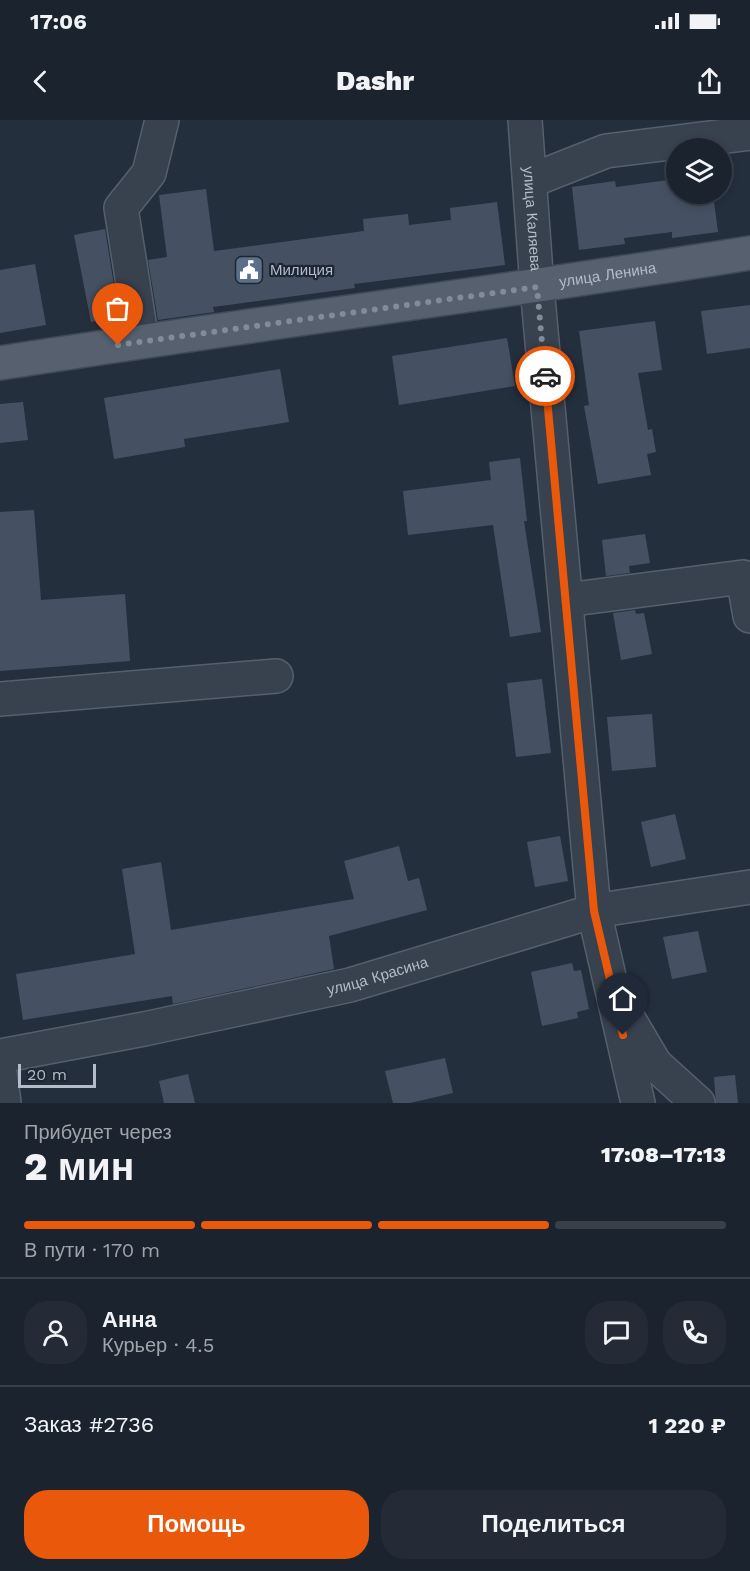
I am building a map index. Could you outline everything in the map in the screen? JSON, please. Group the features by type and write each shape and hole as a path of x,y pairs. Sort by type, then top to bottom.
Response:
{"main road":[{"name":"улица Ленина","path":"0,363 409,303 537,287 750,253"}],"street":[{"path":"142,341 121,208 149,173 162,120"},
{"name":"улица Каляева","path":"525,120 537,287 594,911 638,1103"},
{"path":"530,182 606,151 750,133"},
{"path":"566,600 743,577 750,616"},
{"path":"0,699 276,676"},
{"name":"улица Красина","path":"0,1056 144,1029 350,985 594,911 750,887"},
{"path":"612,990 655,1064 698,1103"},
{"path":"0,1073 4,1103"}],"building":[{"path":"666,180 666,204 714,204 718,232 672,238 672,232 624,238 625,244 579,250 572,187 615,181 616,187"},
{"path":"206,189 214,251 364,231 363,219 408,214 409,225 451,220 450,208 497,202 505,265 354,284 355,288 213,307 214,312 158,320 148,260 167,257 159,195"},
{"path":"105,229 119,317 91,322 74,235"},
{"path":"35,264 46,325 0,333 0,270"},
{"path":"750,305 750,348 707,354 701,311"},
{"path":"655,321 662,370 638,373 648,430 652,429 656,452 647,454 651,475 598,484 584,406 589,405 579,331"},
{"path":"507,338 515,386 399,405 392,356"},
{"path":"280,369 289,422 184,439 185,447 114,459 104,398"},
{"path":"23,402 28,440 0,443 0,404"},
{"path":"520,458 527,521 524,521 541,632 510,637 493,525 408,535 403,491 491,480 489,462"},
{"path":"34,510 41,600 125,594 130,661 0,671 0,512"},
{"path":"645,534 650,563 629,566 630,573 606,576 602,540"},
{"path":"635,610 636,614 644,613 652,654 621,660 613,613"},
{"path":"542,679 551,753 516,757 507,683"},
{"path":"652,714 656,767 612,771 607,717"},
{"path":"675,814 686,859 651,867 641,822"},
{"path":"560,836 568,881 535,887 527,842"},
{"path":"399,846 408,881 419,878 427,910 329,936 334,969 173,1004 172,996 23,1020 16,974 135,954 122,869 161,862 171,930 354,899 344,861"},
{"path":"698,931 707,972 672,979 663,937"},
{"path":"572,963 574,971 581,970 589,1009 577,1012 578,1018 542,1026 531,972"},
{"path":"445,1058 453,1093 410,1103 393,1103 385,1071"},
{"path":"188,1074 195,1103 164,1103 159,1081"},
{"path":"735,1075 738,1103 716,1103 714,1077"}],"way so far":[{"path":"118,345 537,287 545,376"}],"place":[{"name":"Милиция","path":"249,270"}],"route":[{"path":"545,376 594,911 623,1035"}]}
